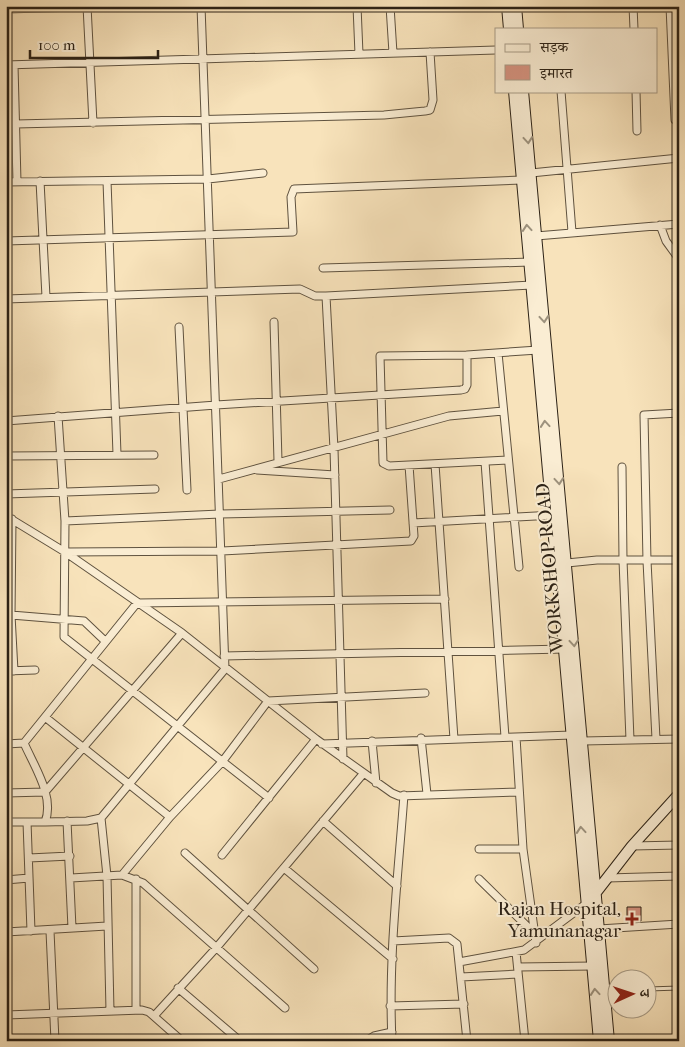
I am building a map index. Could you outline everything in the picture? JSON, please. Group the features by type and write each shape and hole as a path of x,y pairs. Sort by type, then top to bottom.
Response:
{"main road":[{"path":"506,6 509,28"},
{"path":"516,6 518,28"},
{"name":"WORKSHOP ROAD","path":"514,92 538,350 558,515 566,563 609,1041"},
{"name":"WORKSHOP ROAD","path":"523,92 558,515 565,649 599,1041"},
{"path":"587,903 632,846 679,794"}],"street":[{"path":"6,9 114,6"},
{"path":"6,822 95,820 101,818 128,783 225,669 201,6"},
{"path":"357,6 359,54"},
{"path":"390,6 393,53"},
{"path":"633,6 634,28"},
{"path":"670,6 675,120 679,121"},
{"path":"87,7 93,123"},
{"path":"17,182 16,124 10,65 495,50"},
{"path":"16,124 384,115 430,110 433,100 430,52"},
{"path":"561,92 572,232"},
{"path":"636,92 637,131"},
{"path":"531,173 679,158"},
{"path":"6,182 208,179 263,173"},
{"path":"6,241 293,232 291,197 294,189 522,180"},
{"path":"40,181 46,297"},
{"path":"107,181 118,454"},
{"path":"536,236 679,224"},
{"path":"660,225 666,241 679,259"},
{"path":"323,268 530,262"},
{"path":"6,299 212,294 300,289 315,296 326,296 532,285"},
{"path":"326,296 335,475 343,759"},
{"path":"274,322 278,462"},
{"path":"179,327 187,490"},
{"path":"508,460 385,466 383,463 380,356 467,355 538,350"},
{"path":"498,353 519,567"},
{"path":"6,421 216,404 276,402 465,389 467,355"},
{"path":"219,479 449,416 503,410"},
{"path":"656,739 647,561 644,415 679,413"},
{"path":"58,416 65,521 62,618 64,637 90,660 269,798"},
{"path":"6,456 60,454 154,455"},
{"path":"485,462 505,737"},
{"path":"435,464 454,738"},
{"path":"65,552 222,551 337,547 411,541 414,536 409,465"},
{"path":"622,466 623,560 630,740"},
{"path":"254,469 335,475"},
{"path":"6,494 154,489"},
{"path":"65,521 220,514 390,510"},
{"path":"413,522 558,515"},
{"path":"9,517 10,671 35,670"},
{"path":"9,517 65,552 182,633 319,742 392,793 404,795 519,792"},
{"path":"566,563 679,560"},
{"path":"6,744 24,743 105,641 138,603 339,602 445,599"},
{"path":"11,615 84,621 105,641"},
{"path":"6,793 45,792 182,633"},
{"path":"224,656 448,650 498,652 565,649"},
{"path":"122,875 170,817 222,762 268,701 425,693"},
{"path":"45,717 170,817"},
{"path":"319,742 342,743 422,738 572,735"},
{"path":"516,737 523,849 536,943"},
{"path":"422,738 427,794"},
{"path":"583,741 679,739"},
{"path":"372,741 376,782"},
{"path":"222,855 319,742"},
{"path":"24,743 45,792 48,814 45,822"},
{"path":"154,1016 217,947 363,774"},
{"path":"392,1041 390,1006 404,795"},
{"path":"101,818 107,876 110,1011"},
{"path":"67,821 72,928"},
{"path":"323,821 397,886"},
{"path":"27,822 31,931"},
{"path":"632,846 679,844"},
{"path":"479,849 523,849"},
{"path":"185,853 314,969"},
{"path":"29,858 70,856"},
{"path":"284,868 393,959"},
{"path":"71,878 122,875 136,879 149,887 285,1008"},
{"path":"607,878 679,876"},
{"path":"6,880 29,878"},
{"path":"136,879 136,1009"},
{"path":"479,879 534,933"},
{"path":"459,962 516,952 536,943 587,903"},
{"path":"599,929 679,924"},
{"path":"6,932 50,931 107,926"},
{"path":"50,931 55,1041"},
{"path":"394,941 453,939 457,944 467,1041"},
{"path":"516,952 525,1041"},
{"path":"461,977 518,970 592,966"},
{"path":"178,988 240,1041"},
{"path":"390,1006 464,1004"},
{"path":"6,1015 136,1009 149,1012 182,1041"},
{"path":"366,1041 374,1036 392,1032"}],"lane":[{"path":"658,989 679,988"}],"building":[{"path":"627,907 641,907 641,921 627,922"}],"place":[{"name":"Rajan Hospital, Yamunanagar","path":"632,919"}]}
